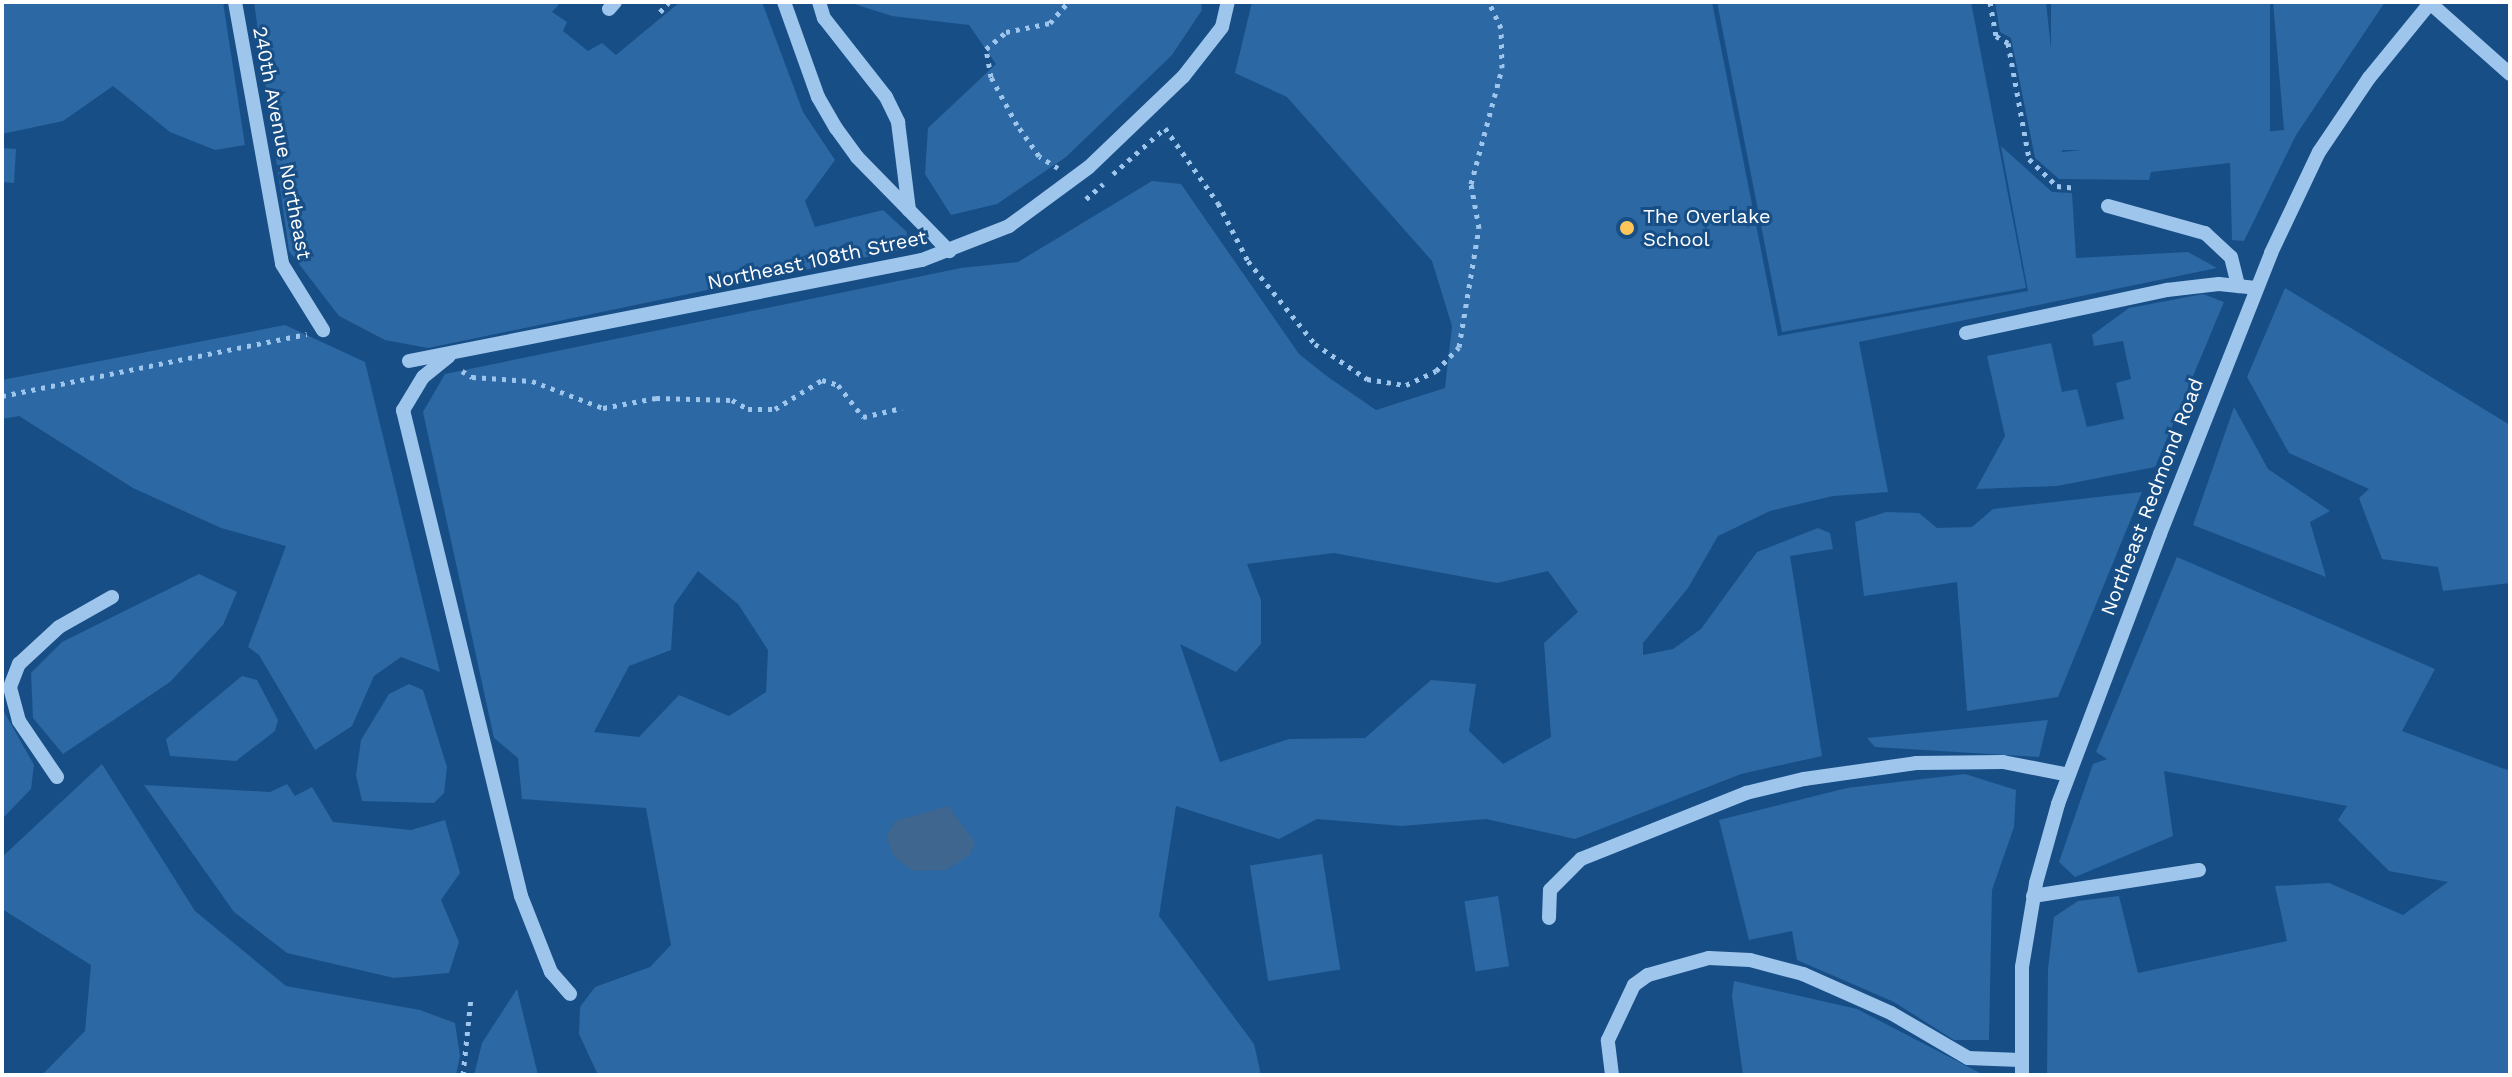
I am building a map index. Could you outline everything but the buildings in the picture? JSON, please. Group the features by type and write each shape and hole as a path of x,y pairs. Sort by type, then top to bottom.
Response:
{"street":[{"name":"240th Avenue Northeast","path":"235,2 282,264 323,330"},
{"path":"784,2 824,107 857,157 949,251"},
{"path":"819,2 824,18 886,97 898,122 909,210"},
{"name":"Northeast 108th Street","path":"409,361 448,357 949,251 1009,226 1089,167 1206,51 1222,27 1228,2"},
{"path":"2431,3 2510,74"},
{"name":"Northeast Redmond Road","path":"2020,1062 2022,967 2033,896 2069,775 2256,288 2319,152 2369,78 2431,3"},
{"path":"2108,206 2205,233 2231,257 2238,286"},
{"path":"1966,333 2167,290 2238,286 2256,288"},
{"path":"448,357 423,377 403,410 521,896 551,972 570,994"},
{"path":"57,777 19,721 10,687 19,664 59,627 112,597"},
{"path":"1549,918 1550,890 1581,859 1746,793 1804,779 1916,763 2003,762 2069,775"},
{"path":"2033,896 2199,870"},
{"path":"1612,1075 1606,1059 1610,1030 1634,985 1648,975 1709,958 1750,960 1803,974 1891,1013 1968,1058 2020,1062"}],"path":[{"path":"660,12 669,2"},
{"path":"1062,170 1039,156 1017,125 991,77 986,49 1006,32 1050,23 1068,2"},
{"path":"1086,199 1165,128 1218,203 1248,261 1315,344 1367,379 1406,385 1426,376 1459,347 1468,301 1479,228 1471,184 1502,68 1501,28 1489,2"},
{"path":"1990,2 1996,36 2008,43 2029,159 2057,186 2077,188"},
{"path":"2,396 323,330"},
{"path":"448,357 472,377 532,381 603,408 656,398 732,400 748,409 775,409 822,380 838,385 863,417 902,408"},
{"path":"463,1075 471,998"}],"shaded area":[{"path":"2,2 223,2 245,145 215,150 170,132 113,86 63,121 2,134"},
{"path":"254,2 561,2 552,12 567,22 563,31 588,51 602,43 616,55 680,2 762,2 803,112 835,160 805,201 815,227 883,210 907,232 905,249 428,348 385,340 339,316 289,251"},
{"path":"848,2 1201,2 1202,10 1172,55 1066,157 997,204 951,215 925,174 928,128 996,64 969,25 892,16"},
{"path":"1252,2 1712,2 1778,336 2028,291 2001,146 2052,192 2072,193 2076,258 2188,252 2217,268 1859,342 1888,492 1833,496 1770,511 1718,536 1688,588 1643,643 1643,655 1673,649 1701,629 1757,552 1818,528 1830,533 1833,549 1790,556 1822,756 1741,774 1575,839 1486,819 1402,826 1317,819 1279,839 1176,806 1159,916 1254,1044 1261,1075 598,1075 579,1034 580,1007 595,987 650,967 671,945 646,808 522,799 518,758 494,738 423,412 445,374 961,268 1018,262 1152,181 1181,184 1299,354 1328,377 1376,410 1445,388 1452,326 1432,261 1287,97 1235,73","holes":["1334,553 1497,583 1548,571 1578,612 1544,643 1551,737 1503,764 1469,731 1476,684 1431,680 1365,738 1289,739 1220,762 1180,644 1236,672 1261,644 1261,600 1247,564","698,571 738,604 768,650 766,692 729,716 679,695 639,737 594,732 629,666 671,650 674,605"]},
{"path":"1717,2 1971,2 2026,288 1782,332"},
{"path":"1995,2 2046,2 2062,152 2284,130 2273,2 2385,2 2296,135 2244,241 2232,240 2230,163 2151,172 2149,180 2059,179 2035,158 2011,38 2000,32"},
{"path":"2051,2 2270,2 2270,150 2051,150"},
{"path":"2,148 16,149 14,183 2,182"},
{"path":"2285,288 2510,425 2510,583 2443,591 2438,567 2382,559 2359,498 2369,489 2289,453 2247,377"},
{"path":"2203,294 2224,302 2155,467 2057,486 1976,489 2005,436 1987,356 2051,343 2062,392 2077,389 2087,427 2124,419 2116,383 2131,379 2123,341 2094,346 2092,335 2129,308"},
{"path":"285,325 365,362 440,672 401,657 374,676 352,726 315,750 259,655 248,647 286,546 221,528 133,488 19,416 2,419 2,380"},
{"path":"2234,407 2268,469 2330,511 2310,522 2326,577 2193,525"},
{"path":"2142,492 2058,697 1967,711 1957,582 1864,596 1855,522 1886,512 1919,513 1937,528 1972,527 1993,509"},
{"path":"2177,557 2435,669 2402,731 2510,771 2510,1075 2047,1075 2048,969 2054,917 2078,901 2119,896 2138,973 2287,941 2275,886 2329,883 2403,915 2448,882 2389,871 2338,820 2347,806 2164,771 2173,836 2075,877 2059,862 2093,764 2107,759 2096,752"},
{"path":"199,574 237,592 223,625 170,682 63,754 33,718 31,673 62,642"},
{"path":"242,676 257,680 278,720 275,731 236,761 170,756 166,739"},
{"path":"409,684 423,690 447,767 444,793 434,803 362,801 356,775 361,740 389,694"},
{"path":"2,708 34,765 31,789 2,819"},
{"path":"2048,720 2039,757 1875,747 1867,738"},
{"path":"102,764 195,911 286,986 420,1010 455,1023 460,1056 456,1075 42,1075 85,1031 91,965 2,909 2,857"},
{"path":"1965,774 2016,790 2014,827 1992,890 1989,1040 1954,1040 1894,1002 1797,960 1792,931 1749,940 1719,820 1847,788"},
{"path":"287,784 295,796 312,787 333,822 411,830 445,820 460,873 441,900 459,942 449,973 394,978 287,953 234,912 144,785 270,792"},
{"path":"948,806 975,842 970,855 946,870 913,871 894,857 886,837 895,821"},
{"path":"1322,854 1340,970 1268,981 1250,865"},
{"path":"1498,896 1509,966 1476,971 1464,901"},
{"path":"1734,981 1857,1009 1984,1075 1743,1075 1732,996"},
{"path":"517,989 538,1075 474,1075 482,1043"}],"place":[{"name":"The Overlake School","path":"1627,228"}]}
